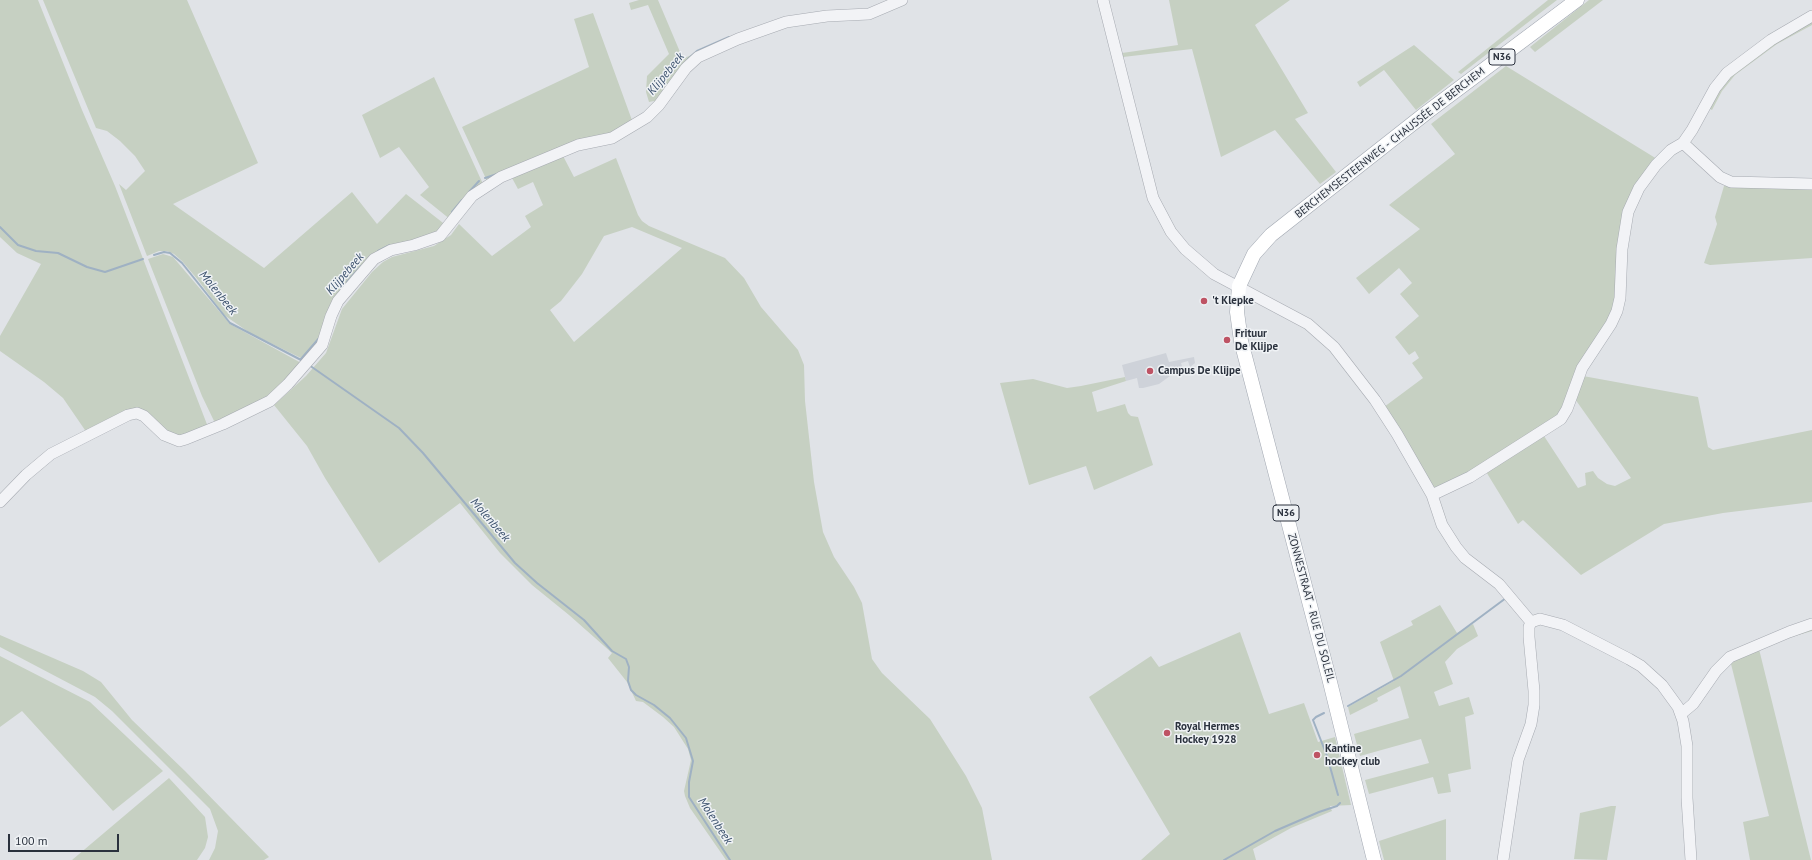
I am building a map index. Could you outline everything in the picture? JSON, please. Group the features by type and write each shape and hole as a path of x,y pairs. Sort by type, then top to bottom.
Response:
{"main road":[{"name":"BERCHEMSESTEENWEG - CHAUSSÉE DE BERCHEM","path":"1239,286 1254,254 1271,236 1414,122 1577,0"},
{"name":"ZONNESTRAAT - RUE DU SOLEIL","path":"1239,286 1237,312 1241,341 1331,685 1374,860"}],"street":[{"path":"0,502 26,475 51,454 128,416 137,413 142,415 169,437 179,440 186,440 270,401 307,363 324,340 331,316 338,301 374,259 391,250 414,245 440,236 472,196 501,177 578,145 612,138 635,124 659,105 683,72 698,57 738,39 786,22 827,16 870,14 902,0"},
{"path":"1103,0 1123,84 1157,207 1171,232 1185,249 1214,274 1308,324 1334,347 1387,418 1432,495 1442,525 1456,546 1465,558 1499,584 1531,622"},
{"path":"1432,495 1465,480 1561,419 1567,409 1582,368 1611,324 1617,311 1621,290 1623,242 1632,200 1656,165 1671,150 1683,143 1692,130 1715,88 1727,73 1772,40 1812,16"},
{"path":"1683,143 1720,176 1731,182 1812,184"},
{"path":"1531,622 1540,619 1568,626 1641,666 1662,685 1678,707 1681,714 1687,746 1687,798 1691,860"},
{"path":"1503,860 1518,760 1531,724 1534,705 1529,637 1529,627 1531,622"},
{"path":"1681,714 1693,704 1716,671 1730,657 1812,624"}],"shaded area":[{"name":"Campus De Klijpe","path":"1166,353 1169,362 1194,357 1195,363 1190,367 1188,361 1181,363 1183,369 1169,375 1170,376 1159,384 1139,388 1137,378 1126,381 1122,365"}],"green space":[{"path":"0,0 38,0 82,110 115,186 208,427 175,437 146,413 87,433 63,398 44,382 0,351 0,336 41,264 17,253 0,237"},
{"path":"43,0 187,0 258,163 173,204 264,268 352,192 377,224 406,194 447,226 436,236 363,268 323,339 305,360 250,333 224,315 198,280 174,254 167,251 159,251 147,256 119,184 126,190 145,171 135,156 120,141 107,131 96,128"},
{"path":"639,0 658,0 683,59 725,38 727,41 699,53 656,105 654,101 649,102 646,92 647,76 669,54 648,5 631,10 629,3"},
{"path":"1169,0 1290,0 1255,25 1308,113 1295,119 1336,172 1320,184 1275,130 1221,157 1192,49 1123,57 1122,53 1178,45"},
{"path":"1548,0 1557,0 1461,74 1458,72"},
{"path":"1589,0 1603,0 1535,52 1530,47"},
{"path":"593,13 633,123 622,130 487,181 462,127 589,67 574,19"},
{"path":"1812,20 1812,25 1777,44 1735,75 1722,91 1712,110 1707,107 1734,69"},
{"path":"1414,45 1454,80 1416,110 1384,70 1360,87 1357,82"},
{"path":"1506,66 1657,159 1638,182 1615,308 1562,414 1447,488 1432,488 1384,407 1423,378 1412,363 1419,358 1415,351 1409,355 1395,337 1419,316 1400,294 1412,283 1399,268 1369,294 1356,278 1420,229 1389,205 1455,154 1431,124"},
{"path":"434,77 483,184 451,220 420,195 429,187 399,147 380,158 362,115"},
{"path":"562,154 574,177 616,158 638,215 642,221 649,226 725,258 744,278 761,307 798,350 804,365 805,401 814,482 823,532 834,557 854,587 862,603 872,659 882,673 930,719 966,776 982,808 992,860 726,860 690,808 685,796 684,791 691,760 688,749 674,727 643,702 636,701 627,682 608,658 612,653 532,585 500,553 460,503 379,563 325,478 307,446 274,405 306,376 326,353 342,309 372,272 383,262 392,257 434,246 451,235 459,224 492,256 531,227 525,216 543,205 533,182 518,189 512,178","holes":["632,227 682,248 574,342 550,310 561,301 582,274 604,236"]},
{"path":"1724,186 1812,188 1812,258 1710,265 1704,263 1717,224 1715,217"},
{"path":"163,254 173,257 230,324 303,364 276,393 215,423 202,396 148,259"},
{"path":"1583,376 1698,397 1708,447 1713,450 1812,430 1812,502 1723,513 1664,524 1581,575 1523,520 1518,524 1485,470 1544,436 1578,488 1586,485 1585,473 1593,471 1598,478 1607,484 1615,486 1631,478 1575,399"},
{"path":"1125,377 1126,381 1092,392 1097,412 1125,404 1128,413 1131,416 1138,417 1153,465 1094,490 1086,466 1029,485 1000,383 1033,379 1067,388"},
{"path":"1440,605 1457,633 1473,624 1478,636 1457,649 1445,662 1453,684 1434,692 1439,706 1469,697 1474,714 1465,717 1471,769 1448,774 1451,792 1438,794 1433,777 1369,794 1365,780 1429,763 1421,739 1360,756 1354,734 1409,718 1400,686 1377,698 1378,701 1350,715 1348,707 1394,681 1380,642 1413,625 1411,621"},
{"path":"1812,626 1812,631 1781,640 1759,649 1811,860 1750,860 1743,822 1769,816 1730,660"},
{"path":"1240,632 1269,714 1304,703 1318,742 1335,737 1351,805 1330,806 1332,811 1291,828 1253,849 1256,860 1141,860 1170,834 1089,697 1151,656 1159,667"},
{"path":"0,635 83,671 101,682 132,720 185,771 269,857 264,860 209,860 215,848 218,831 210,809 112,711 95,697 0,647"},
{"path":"0,656 90,702 163,771 113,811 22,711 0,727"},
{"path":"169,778 205,817 208,837 205,848 197,860 72,860"},
{"path":"1616,806 1607,860 1574,859 1580,813"},
{"path":"1446,819 1446,860 1384,860 1379,841"}],"waterway":[{"name":"Klijpebeek","path":"688,59 697,51 729,37"},
{"name":"Klijpebeek","path":"485,178 497,174"},
{"name":"Klijpebeek","path":"469,192 479,181"},
{"name":"Klijpebeek","path":"452,212 462,200"},
{"name":"Molenbeek","path":"0,227 18,245 36,251 58,253 87,267 105,272 143,259"},
{"name":"Klijpebeek","path":"378,251 390,245"},
{"name":"Molenbeek","path":"154,255 164,252 170,253 182,263 230,323 303,361"},
{"name":"Klijpebeek","path":"347,282 361,266"},
{"name":"Klijpebeek","path":"301,359 320,337"},
{"name":"Molenbeek","path":"309,365 399,428 423,453 515,563 537,583 584,620 612,651 626,659 629,667 628,681 631,690 636,695 654,705 670,718 686,738 693,761 689,782 689,797 730,860"},
{"path":"1348,706 1401,676 1506,598"},
{"path":"1324,713 1313,720 1327,756 1338,795"},
{"path":"1224,860 1275,831 1337,806 1340,803"}],"place":[{"name":"'t Klepke","path":"1204,301"},
{"name":"Frituur De Klijpe","path":"1227,340"},
{"name":"Campus De Klijpe","path":"1150,371"},
{"name":"Royal Hermes Hockey 1928","path":"1167,733"},
{"name":"Kantine hockey club","path":"1317,755"}]}
